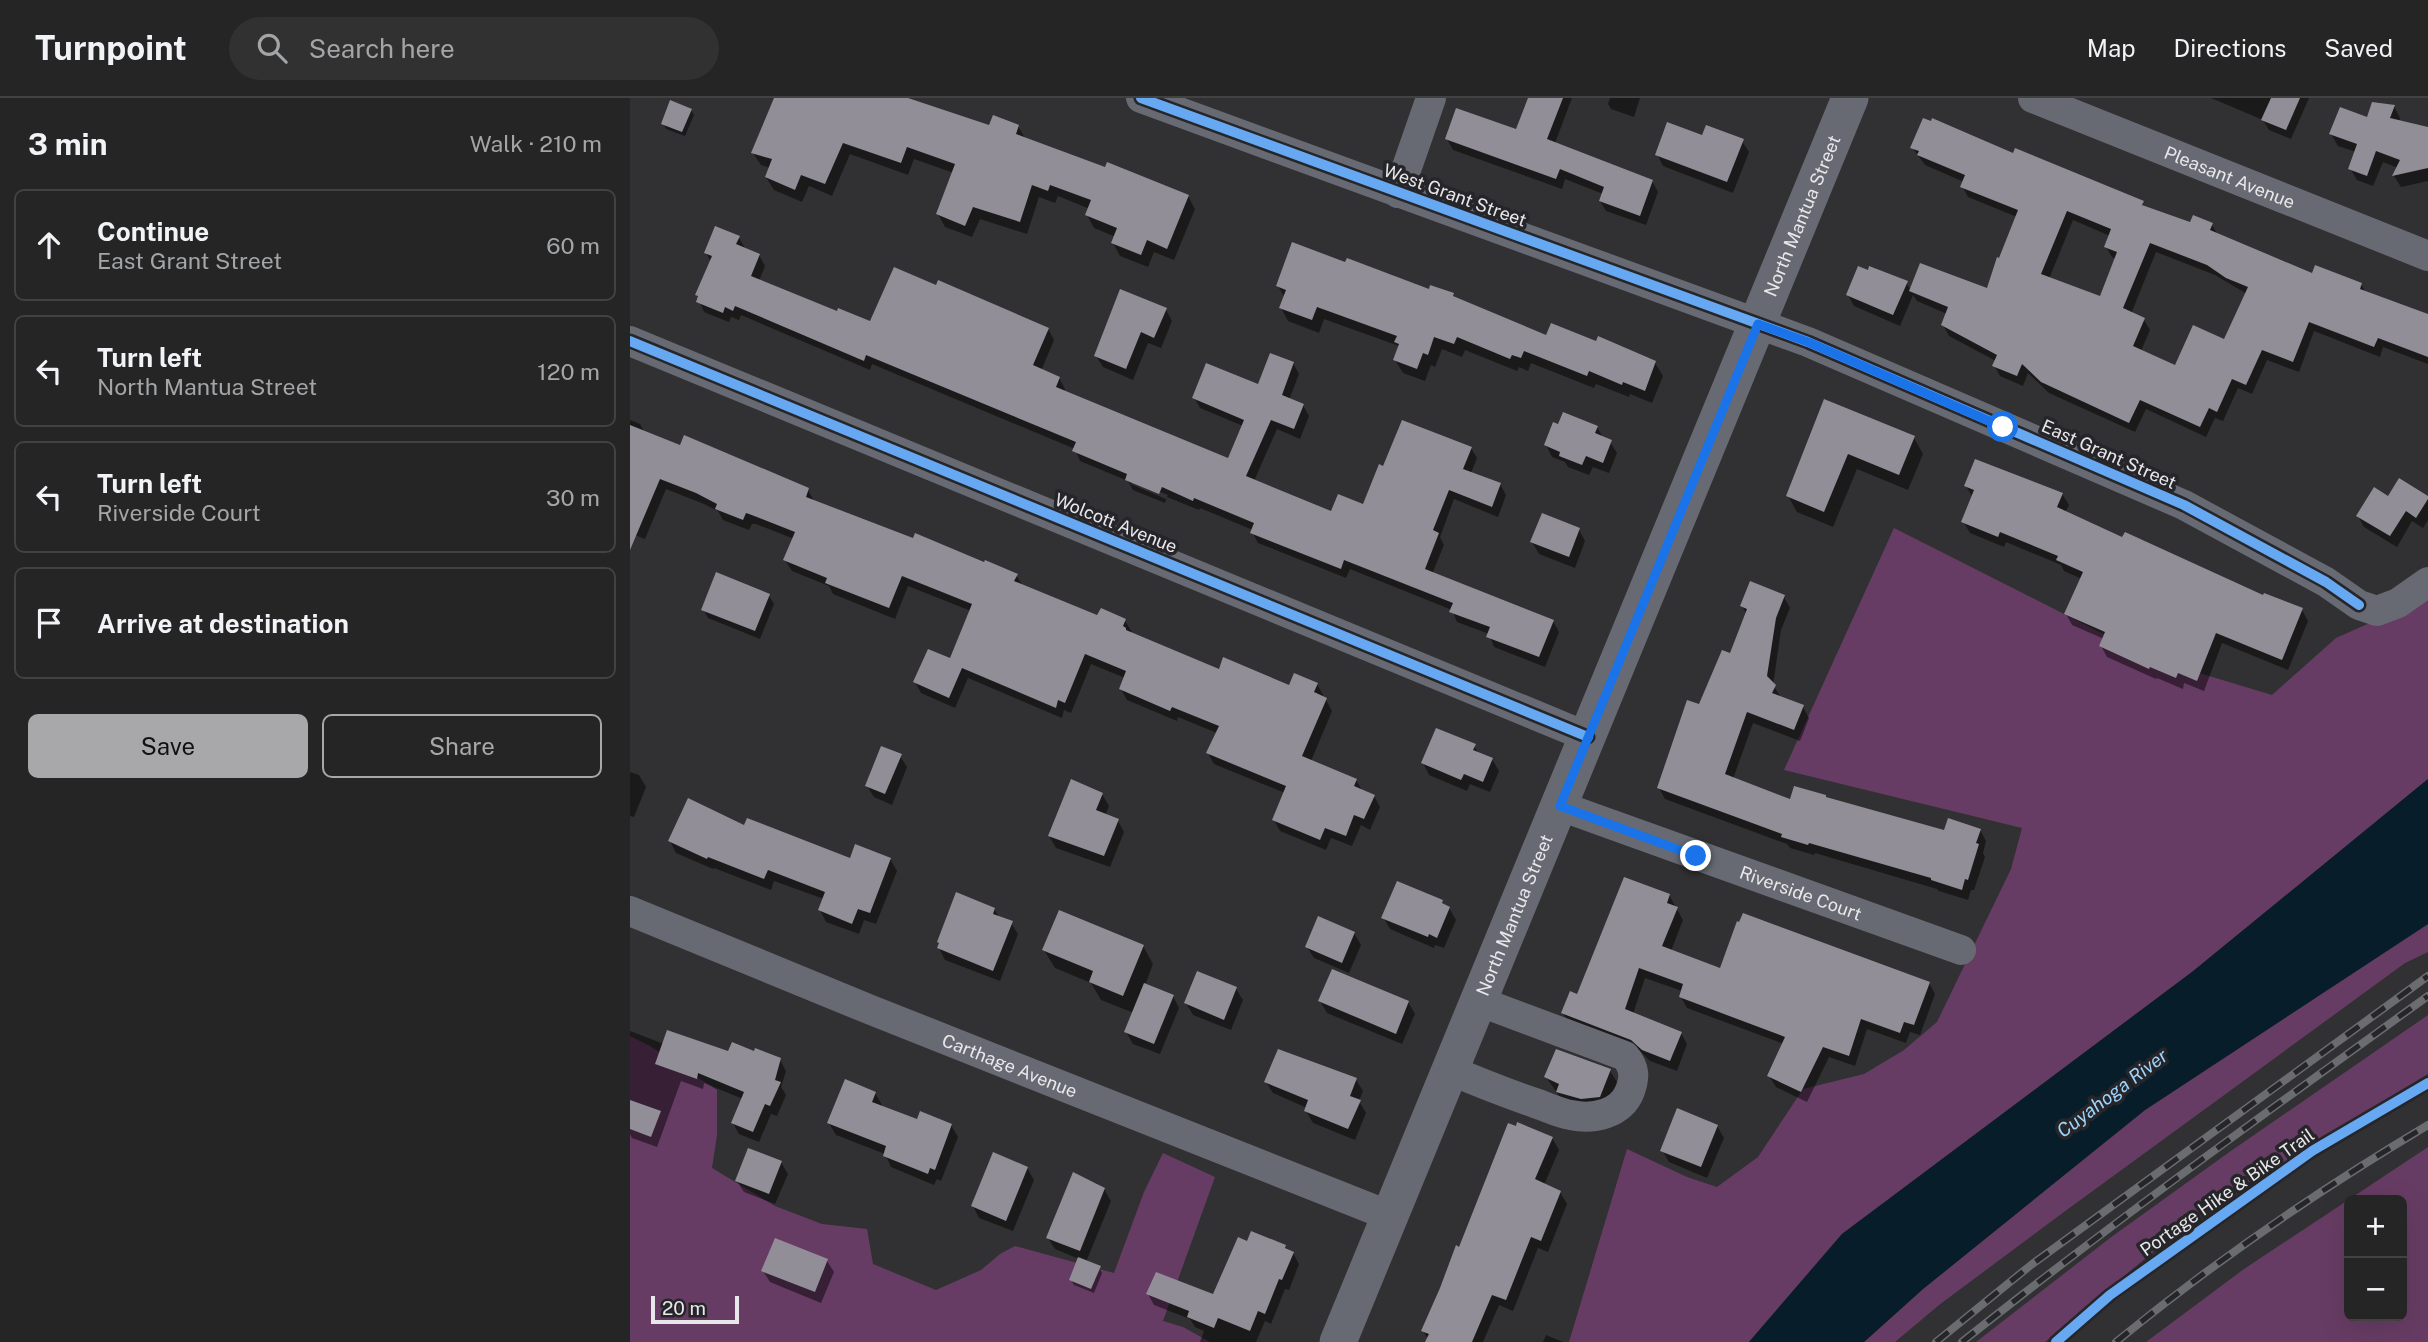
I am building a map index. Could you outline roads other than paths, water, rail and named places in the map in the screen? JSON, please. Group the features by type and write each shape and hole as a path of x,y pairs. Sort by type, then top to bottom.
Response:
{"main road":[{"name":"North Mantua Street","path":"1338,1342 1850,98"}],"street":[{"name":"West Grant Street","path":"1141,98 1758,324"},
{"path":"1398,193 1431,98"},
{"name":"Pleasant Avenue","path":"2032,98 2428,256"},
{"name":"East Grant Street","path":"1758,324 1808,342 2184,505 2326,582 2359,605 2377,611 2398,603 2428,582"},
{"name":"Wolcott Avenue","path":"630,341 1588,737"},
{"name":"Riverside Court","path":"1560,806 1961,950"},
{"name":"Carthage Avenue","path":"630,911 883,1015 1390,1216"},
{"path":"1450,1070 1571,1115 1607,1114 1627,1098 1634,1080 1633,1065 1625,1056 1478,1001"}],"water":[{"name":"Cuyahoga River","path":"2428,779 2428,924 2145,1110 1923,1289 1864,1342 1749,1342 1842,1234 2192,972"}],"railway":[{"path":"1936,1342 2031,1265 2428,976"},
{"path":"1962,1342 2135,1209 2428,996"},
{"path":"2116,1342 2191,1283 2268,1228 2428,1125"}]}
